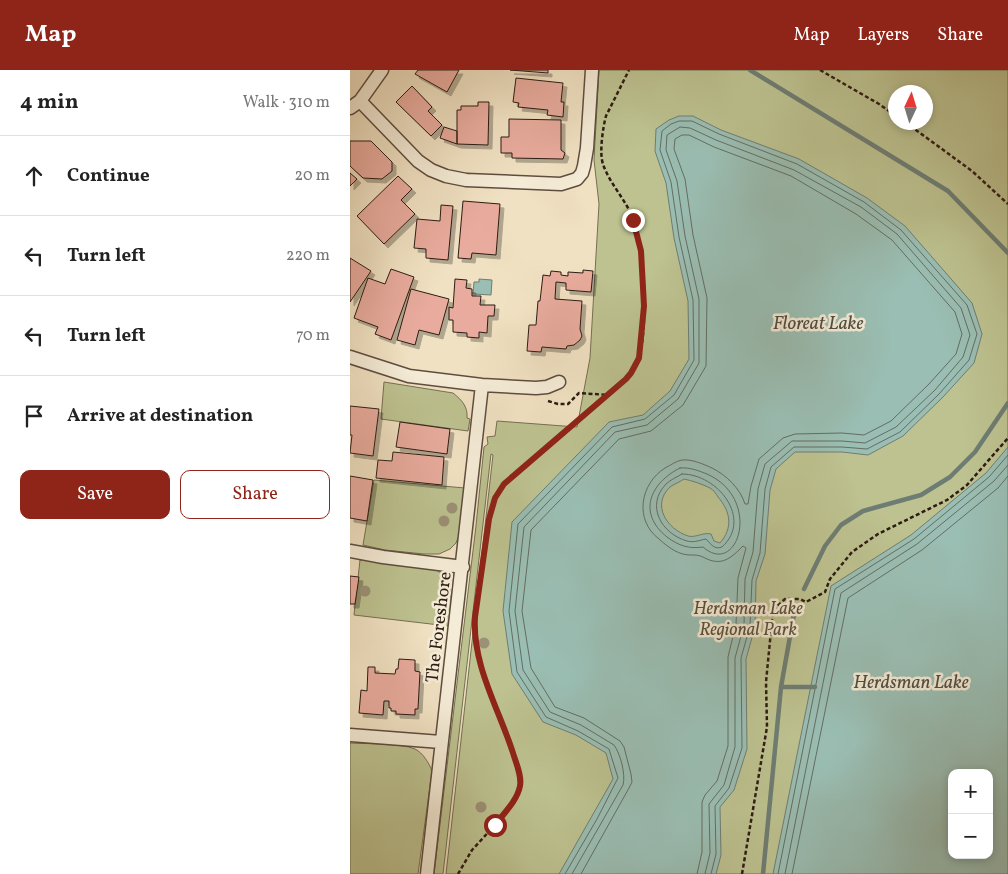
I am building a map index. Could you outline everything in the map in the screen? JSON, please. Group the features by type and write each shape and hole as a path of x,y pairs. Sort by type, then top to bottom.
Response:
{"street":[{"path":"382,70 355,104 418,161 431,170 446,176 466,180 561,184 577,179 582,173 584,166 592,70"},
{"path":"350,357 409,376 482,385 542,388 560,382"},
{"name":"The Foreshore","path":"427,874 482,385"},
{"path":"350,551 463,567"},
{"path":"350,735 441,742"}],"path":[{"path":"458,874 472,850 513,802 520,788 521,781 508,737 479,661 474,633 489,519 495,498 504,484 626,379 635,366 641,350 644,288 641,251 628,208 606,170 602,158 606,116 629,70"},
{"path":"820,70 888,110"},
{"path":"915,130 972,171 1008,204"},
{"path":"580,393 608,394"},
{"path":"742,874 767,727 766,682 773,610 785,599 800,599 806,602 824,592 830,579 852,552 878,534 947,500 967,484 1008,438"}],"green space":[{"name":"Herdsman Lake Regional Park","path":"599,70 1008,70 1008,874 446,874 493,455 491,454 443,874 434,874 484,447 488,444 487,437 495,436 497,421 577,427 590,358 599,204 594,160"},
{"path":"384,382 453,393 462,401 467,418 470,419 468,431 381,419"},
{"path":"374,480 465,488 459,535 456,543 450,549 439,554 385,550 363,545"},
{"path":"360,560 415,564 435,569 441,573 448,583 451,592 448,626 354,615"},
{"path":"350,743 409,747 421,753 429,765 432,771 418,874 350,874"}],"water":[{"name":"Floreat Lake","path":"679,116 693,116 721,130 799,159 867,198 905,226 972,303 982,334 974,363 903,436 868,455 842,452 795,452 776,469 770,490 765,554 756,581 755,627 746,659 747,749 734,790 720,807 721,855 716,874 559,874 613,779 606,753 576,735 543,722 512,674 503,611 512,522 609,422 643,415 670,391 689,359 688,301 674,238 666,183 655,151 656,129","holes":["684,479 711,489 726,508 729,526 720,543 714,541 711,534 688,536 680,533 664,516 662,509 664,494 670,487"]},
{"path":"479,279 492,280 491,295 473,294 474,282 479,282"},
{"name":"Herdsman Lake","path":"1008,447 1008,874 773,874 831,586 911,535 986,473"}],"building":[{"path":"418,70 459,70 447,92 415,74"},
{"path":"510,70 548,70 548,73"},
{"path":"516,78 563,83 561,102 564,102 563,117 547,115 548,110 518,107 519,103 513,102"},
{"path":"412,86 432,107 428,111 442,125 431,136 396,102"},
{"path":"478,102 489,102 488,145 457,144 457,110 461,110 461,106 478,106"},
{"path":"509,119 561,120 561,150 565,153 563,159 512,158 512,153 501,153 501,137 509,137"},
{"path":"444,127 457,131 457,144 440,138"},
{"path":"350,141 371,141 392,162 392,171 382,179 363,178 350,166"},
{"path":"350,173 357,179 350,186"},
{"path":"398,176 412,189 401,200 415,214 384,244 357,216"},
{"path":"463,201 500,204 496,255 472,253 471,259 458,258"},
{"path":"441,205 453,206 448,260 426,258 426,249 414,248 417,219 440,221"},
{"path":"350,258 371,271 350,302"},
{"path":"391,269 414,277 391,340 375,334 378,327 354,318 368,278 385,284"},
{"path":"583,270 593,271 591,292 566,290 566,283 556,282 555,299 582,301 580,329 582,336 580,340 574,345 567,346 566,349 542,347 541,352 527,351 529,325 536,325 543,275 550,276 551,271 561,272 561,275 568,276 568,272 583,273"},
{"path":"455,279 467,280 466,288 472,289 472,296 481,296 480,305 495,305 494,316 488,316 487,333 479,332 479,338 467,337 467,333 453,332 453,320 449,320 449,307 453,308"},
{"path":"411,289 449,299 439,335 419,330 415,345 397,340"},
{"path":"350,406 379,409 373,456 350,453 352,435 350,435"},
{"path":"400,422 450,429 447,454 396,447"},
{"path":"393,452 444,457 442,485 376,478 378,460 392,461"},
{"path":"350,476 373,480 367,521 350,518"},
{"path":"350,576 359,577 355,604 350,604"},
{"path":"399,659 415,660 415,671 420,672 418,709 415,709 415,715 396,714 396,711 391,711 391,708 389,708 389,701 384,701 383,715 359,713 361,690 367,691 368,667 375,667 375,673 395,674 396,669 398,669"}],"waterway":[{"path":"750,70 948,191 1008,253"},
{"path":"804,589 825,546 841,525 863,511 921,495 950,477 975,452 1008,403"},
{"path":"763,874 781,687 794,614"},
{"path":"781,687 815,687"}],"route":[{"path":"495,825 513,802 520,788 521,781 508,737 479,661 474,633 489,519 495,498 504,484 626,379 639,358 643,328 644,288 641,251 633,220"}]}
